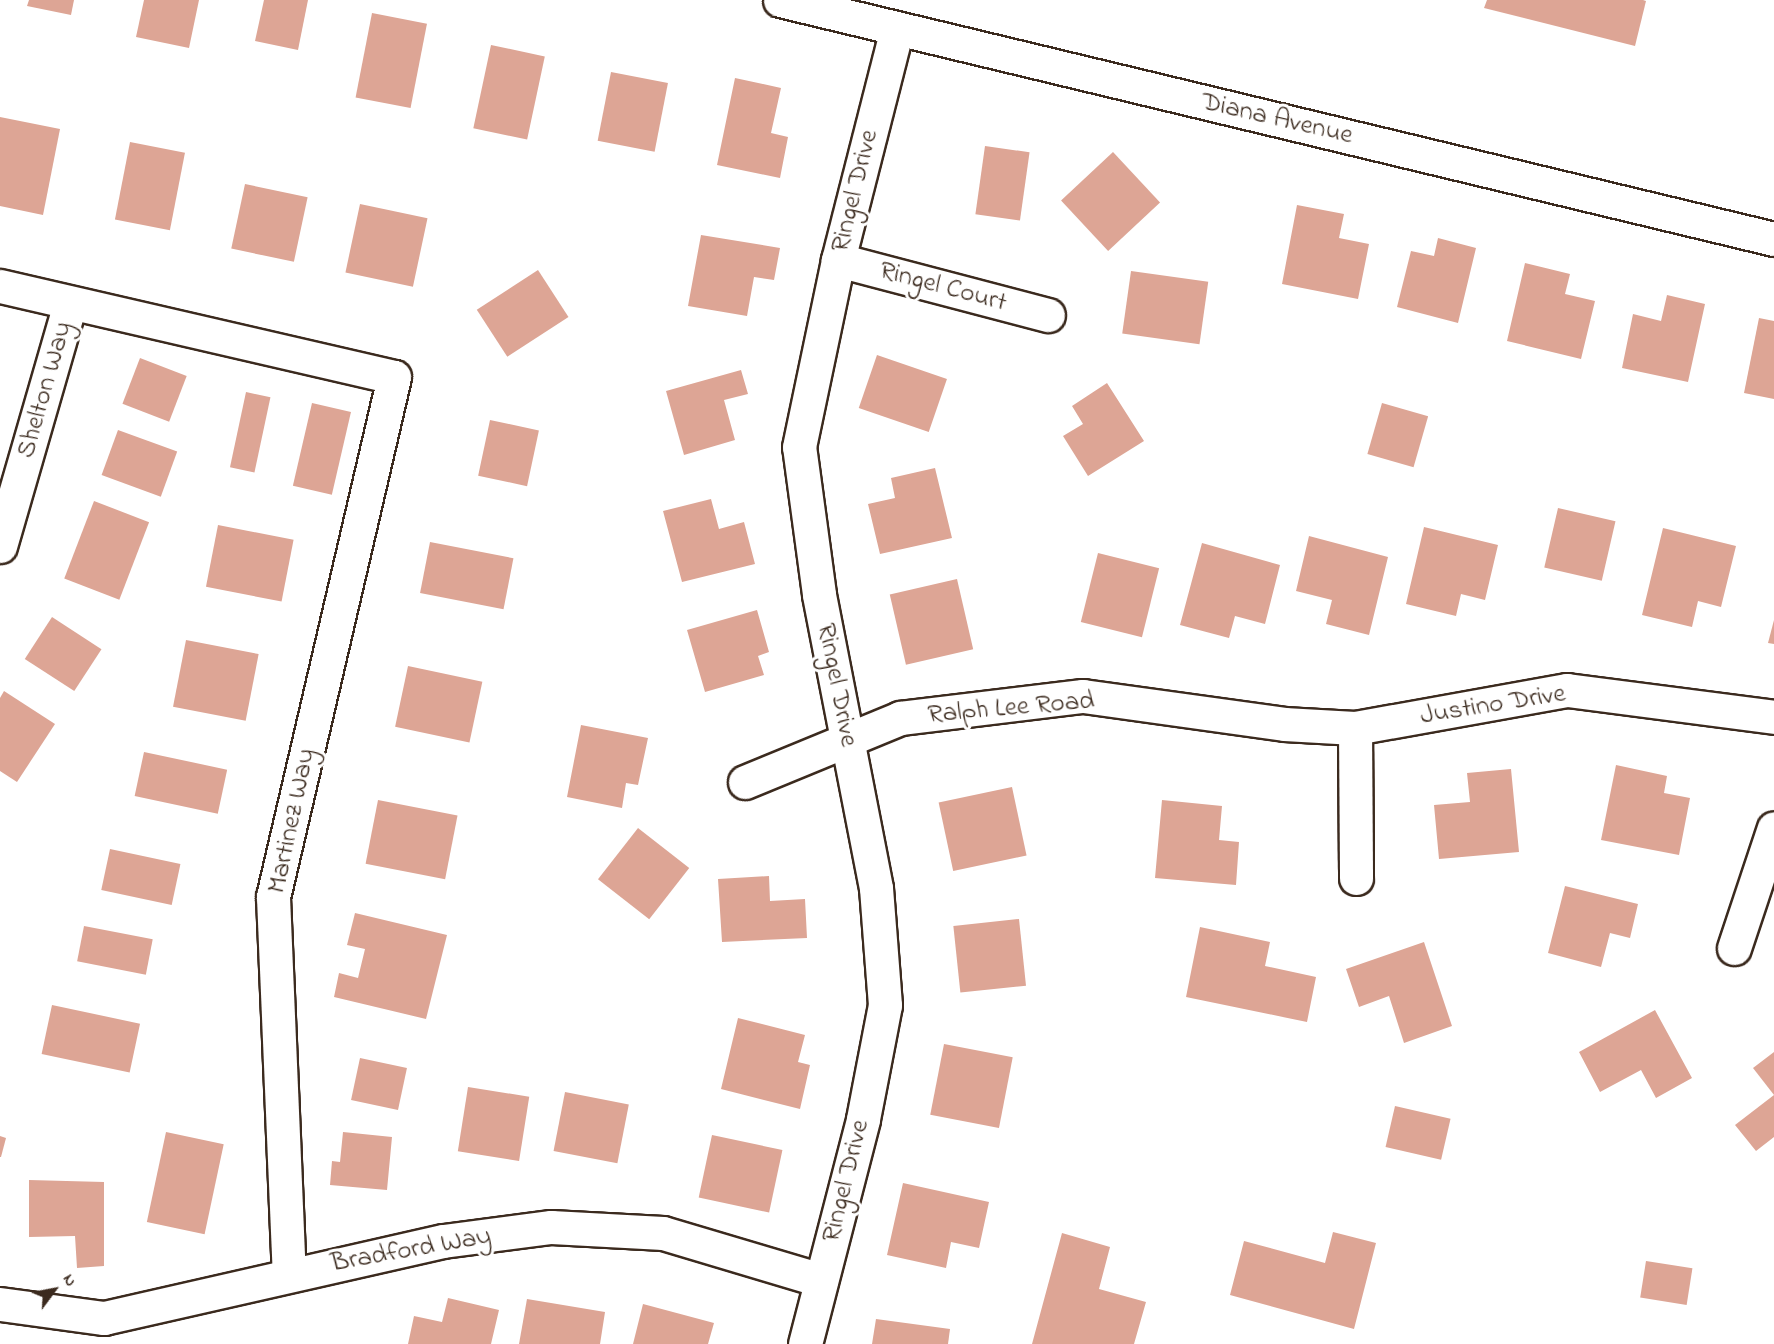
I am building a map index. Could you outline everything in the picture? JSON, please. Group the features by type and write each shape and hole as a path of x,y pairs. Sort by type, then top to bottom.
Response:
{"street":[{"name":"Diana Avenue","path":"780,0 1774,239"},
{"name":"Ringel Drive","path":"805,1344 863,1119 885,1005 876,888 819,594 799,447 838,260 897,28"},
{"name":"Ringel Court","path":"838,260 1048,315"},
{"path":"0,286 70,303"},
{"name":"Martinez Way","path":"70,303 394,377 273,897 289,1274"},
{"name":"Shelton Way","path":"0,546 70,303"},
{"name":"Justino Drive","path":"1284,724 1355,728 1567,690 1774,717"},
{"name":"Ralph Lee Road","path":"745,782 900,718 1083,696 1284,724"},
{"path":"1355,728 1356,878"},
{"path":"1734,948 1774,828"},
{"name":"Bradford Way","path":"0,1304 104,1331 289,1274 443,1241 551,1227 663,1233 820,1280"}],"building":[{"path":"29,0 74,0 71,15 27,6"},
{"path":"144,0 199,0 189,48 136,37"},
{"path":"264,0 308,0 298,50 255,41"},
{"path":"1487,0 1646,1 1635,46 1484,8"},
{"path":"372,13 427,24 411,108 356,97"},
{"path":"491,45 545,56 527,140 473,128"},
{"path":"611,72 668,83 655,152 598,141"},
{"path":"735,78 781,88 771,133 788,137 780,178 717,165"},
{"path":"0,117 60,129 43,215 0,206"},
{"path":"130,142 185,153 170,230 115,220"},
{"path":"985,146 1030,152 1020,221 975,214"},
{"path":"1113,152 1160,202 1108,251 1061,200"},
{"path":"245,184 308,197 294,262 231,249"},
{"path":"360,204 427,218 413,287 345,272"},
{"path":"1297,205 1344,214 1339,238 1369,244 1358,299 1282,284"},
{"path":"701,235 780,248 774,280 754,277 747,316 688,306"},
{"path":"1438,238 1476,248 1458,323 1397,307 1411,251 1434,256"},
{"path":"1525,263 1570,274 1565,294 1595,301 1581,359 1507,341"},
{"path":"538,270 568,317 507,357 477,310"},
{"path":"1131,271 1208,282 1199,344 1122,333"},
{"path":"1667,295 1705,304 1688,382 1622,368 1633,314 1661,321"},
{"path":"1759,318 1774,321 1774,399 1744,393"},
{"path":"877,355 947,379 929,432 859,408"},
{"path":"140,358 187,376 169,422 122,404"},
{"path":"741,370 748,394 724,400 735,440 684,455 666,391"},
{"path":"1107,383 1144,441 1088,476 1063,436 1083,424 1072,406"},
{"path":"246,392 270,397 254,473 230,467"},
{"path":"312,403 351,412 332,495 293,486"},
{"path":"1382,403 1428,416 1414,467 1367,454"},
{"path":"490,420 539,430 527,486 478,476"},
{"path":"118,430 177,452 161,497 102,475"},
{"path":"935,468 952,538 880,554 868,504 895,498 891,478"},
{"path":"711,499 719,529 744,522 755,564 682,582 663,511"},
{"path":"94,501 149,522 119,600 64,578"},
{"path":"1558,508 1615,521 1602,581 1544,567"},
{"path":"218,525 294,540 282,602 206,587"},
{"path":"1424,527 1498,545 1485,600 1461,594 1456,616 1406,604"},
{"path":"1663,528 1736,546 1721,607 1698,601 1692,627 1642,615"},
{"path":"1309,536 1388,557 1369,635 1326,624 1332,600 1296,591"},
{"path":"430,542 513,558 504,609 420,593"},
{"path":"1202,543 1280,565 1265,624 1235,616 1229,638 1180,625"},
{"path":"1098,553 1159,568 1142,637 1081,622"},
{"path":"957,579 973,649 906,665 890,595"},
{"path":"757,610 769,652 758,656 764,675 705,692 687,630"},
{"path":"52,617 101,649 74,691 25,659"},
{"path":"1774,620 1774,644 1768,643"},
{"path":"186,640 259,654 246,721 173,707"},
{"path":"408,666 482,682 469,742 395,727"},
{"path":"4,691 55,724 17,782 0,771 0,698"},
{"path":"581,725 648,738 638,785 626,783 622,808 567,797"},
{"path":"144,752 227,770 218,814 135,796"},
{"path":"1616,765 1667,776 1664,793 1690,798 1679,855 1601,840"},
{"path":"1511,769 1519,852 1439,859 1434,805 1470,802 1467,773"},
{"path":"1012,787 1027,855 953,871 939,803"},
{"path":"378,800 458,815 445,879 366,864"},
{"path":"1162,800 1222,806 1219,840 1239,842 1236,885 1155,878"},
{"path":"638,828 689,868 649,919 598,879"},
{"path":"110,849 180,864 172,905 101,890"},
{"path":"769,876 770,901 805,899 807,938 722,942 718,879"},
{"path":"1565,886 1638,904 1630,938 1610,933 1601,967 1548,953"},
{"path":"355,913 447,935 426,1019 334,997 339,973 358,978 365,949 347,945"},
{"path":"1019,919 1026,986 960,993 953,926"},
{"path":"84,926 153,939 146,975 77,961"},
{"path":"1200,927 1270,942 1265,966 1316,977 1307,1022 1186,997"},
{"path":"1424,942 1452,1026 1404,1043 1389,996 1359,1007 1346,969"},
{"path":"52,1005 140,1024 130,1073 42,1054"},
{"path":"1655,1010 1692,1078 1656,1098 1641,1070 1600,1092 1579,1052"},
{"path":"738,1018 805,1035 798,1062 810,1065 800,1109 721,1089"},
{"path":"944,1044 1013,1057 999,1128 930,1115"},
{"path":"1774,1052 1774,1095 1753,1068"},
{"path":"360,1058 407,1068 398,1110 351,1100"},
{"path":"468,1087 529,1097 519,1161 458,1151"},
{"path":"565,1092 629,1104 617,1163 554,1151"},
{"path":"1774,1095 1774,1137 1756,1151 1735,1125"},
{"path":"1395,1106 1451,1119 1441,1160 1386,1147"},
{"path":"166,1132 224,1144 205,1234 147,1222"},
{"path":"343,1132 392,1137 387,1190 330,1185 332,1161 340,1162"},
{"path":"712,1135 782,1150 769,1213 699,1198"},
{"path":"0,1136 6,1138 1,1157 0,1157"},
{"path":"29,1180 104,1182 104,1266 77,1268 75,1236 29,1237"},
{"path":"903,1183 989,1202 979,1248 951,1242 946,1268 887,1255"},
{"path":"1333,1232 1376,1243 1354,1329 1230,1295 1244,1241 1325,1263"},
{"path":"1062,1233 1110,1247 1099,1289 1146,1302 1134,1344 1032,1344"},
{"path":"1646,1261 1692,1268 1687,1305 1640,1298"},
{"path":"448,1298 499,1310 491,1344 408,1344 414,1316 442,1322"},
{"path":"527,1299 605,1312 600,1344 519,1344"},
{"path":"643,1304 714,1323 708,1344 633,1344"},
{"path":"876,1319 950,1329 948,1344 872,1344"}]}
